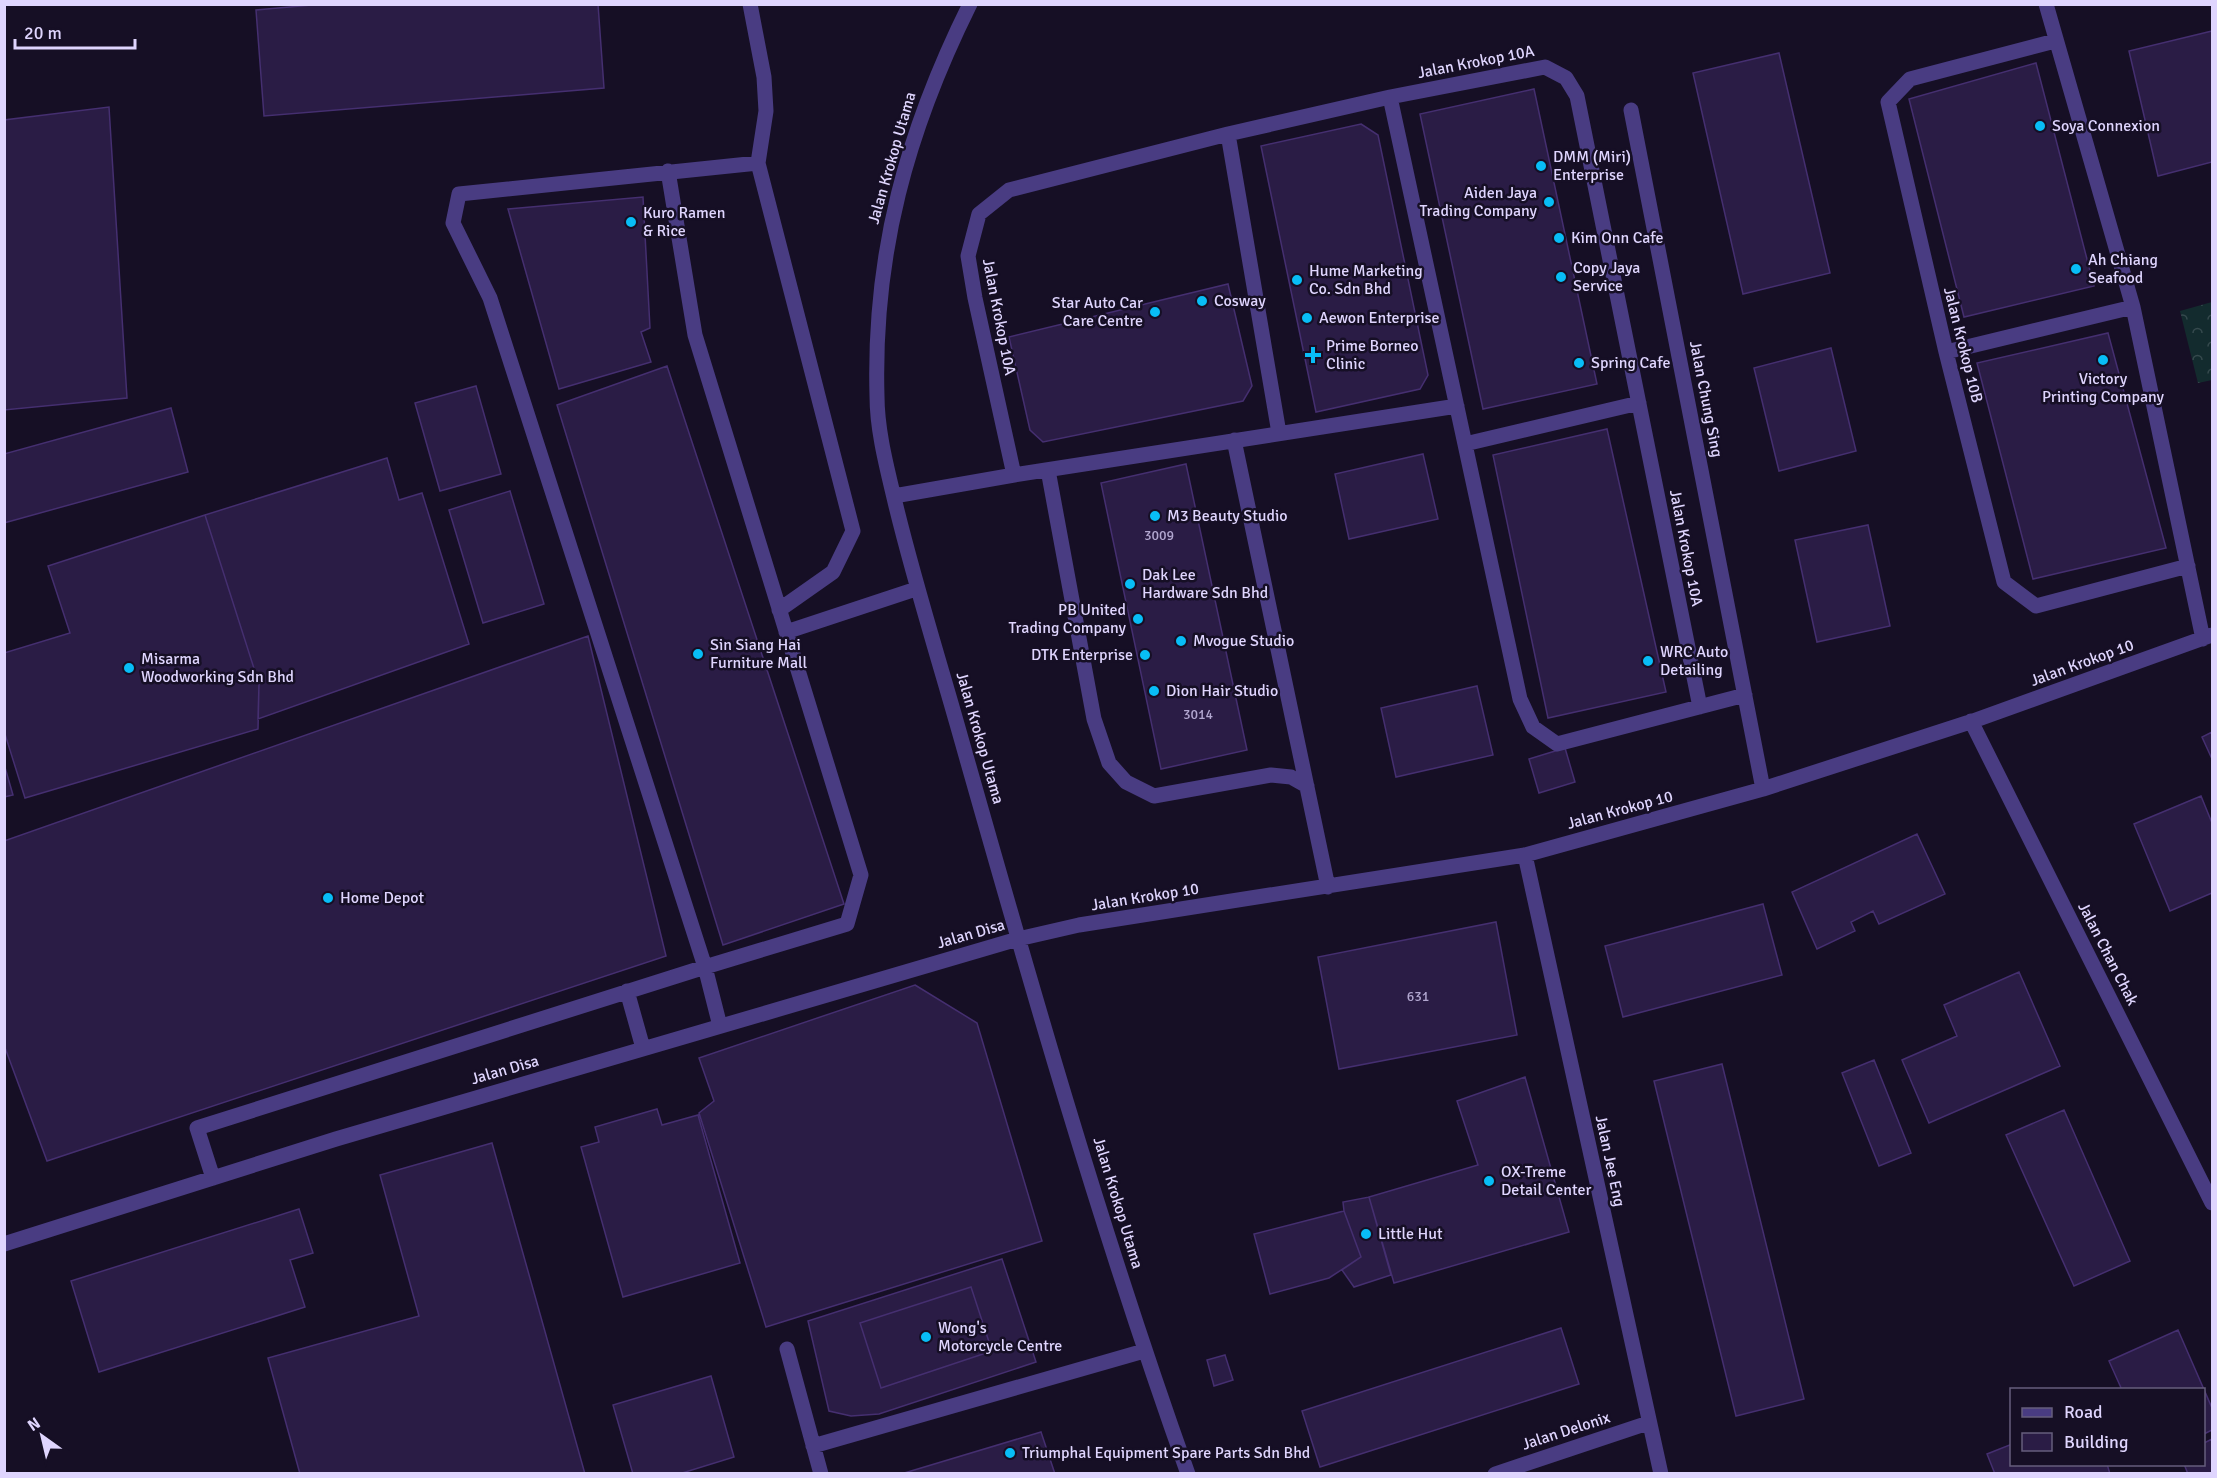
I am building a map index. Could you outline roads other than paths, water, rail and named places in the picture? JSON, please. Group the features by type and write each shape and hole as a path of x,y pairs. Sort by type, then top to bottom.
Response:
{"street":[{"path":"750,4 764,77 766,111 758,163 853,531 833,572 779,610"},
{"name":"Jalan Krokop Utama","path":"970,4 944,56 921,114 889,224 877,326 876,402 894,496 916,589 941,666 1018,939 1144,1351 1188,1473"},
{"path":"2047,9 2133,307 2188,566 2208,637"},
{"name":"Jalan Krokop 10B","path":"2055,41 1910,79 1888,102 1946,352 2004,582 2036,606 2188,566"},
{"name":"Jalan Krokop 10A","path":"1014,475 968,256 979,214 1009,190 1228,134 1390,97 1545,67 1566,78 1577,96 1700,707"},
{"path":"1390,97 1520,699 1533,727 1557,744 1745,695"},
{"name":"Jalan Chung Sing","path":"1631,110 1763,789"},
{"path":"1228,134 1279,433"},
{"path":"720,1026 705,967 490,298 453,224 459,194 758,163"},
{"path":"213,1178 197,1128 627,991 847,924 861,875 695,335 668,171"},
{"path":"1946,352 2133,307"},
{"path":"1465,444 1639,403"},
{"path":"894,496 1457,406"},
{"path":"1234,440 1328,887"},
{"path":"1048,470 1094,719 1109,763 1126,782 1154,796 1271,775 1291,777 1307,786"},
{"path":"786,632 916,589"},
{"name":"Jalan Krokop 10","path":"1018,939 1078,925 1525,855 1763,789 1971,721 2208,637"},
{"name":"Jalan Chan Chak","path":"1971,721 2212,1203"},
{"name":"Jalan Jee Eng","path":"1525,855 1648,1423 1661,1473"},
{"name":"Jalan Disa","path":"4,1244 213,1178 643,1048 1018,939"},
{"path":"627,991 643,1048"},
{"path":"787,1348 821,1473"},
{"path":"813,1446 1144,1351"},
{"name":"Jalan Delonix","path":"1495,1473 1648,1423"}],"place":[{"name":"Soya Connexion","path":"2040,126"},
{"name":"DMM (Miri) Enterprise","path":"1541,166"},
{"name":"Aiden Jaya Trading Company","path":"1549,202"},
{"name":"Kuro Ramen & Rice","path":"631,222"},
{"name":"Kim Onn Cafe","path":"1559,238"},
{"name":"Ah Chiang Seafood","path":"2076,269"},
{"name":"Copy Jaya Service","path":"1561,277"},
{"name":"Hume Marketing Co. Sdn Bhd","path":"1297,280"},
{"name":"Cosway","path":"1202,301"},
{"name":"Star Auto Car Care Centre","path":"1155,312"},
{"name":"Aewon Enterprise","path":"1307,318"},
{"name":"Prime Borneo Clinic","path":"1313,355"},
{"name":"Victory Printing Company","path":"2103,360"},
{"name":"Spring Cafe","path":"1579,363"},
{"name":"M3 Beauty Studio","path":"1155,516"},
{"name":"Dak Lee Hardware Sdn Bhd","path":"1130,584"},
{"name":"PB United Trading Company","path":"1138,619"},
{"name":"Mvogue Studio","path":"1181,641"},
{"name":"Sin Siang Hai Furniture Mall","path":"698,654"},
{"name":"DTK Enterprise","path":"1145,655"},
{"name":"WRC Auto Detailing","path":"1648,661"},
{"name":"Misarma Woodworking Sdn Bhd","path":"129,668"},
{"name":"Dion Hair Studio","path":"1154,691"},
{"name":"Home Depot","path":"328,898"},
{"name":"OX-Treme Detail Center","path":"1489,1181"},
{"name":"Little Hut","path":"1366,1234"},
{"name":"Wong's Motorcycle Centre","path":"926,1337"},
{"name":"Triumphal Equipment Spare Parts Sdn Bhd","path":"1010,1453"}]}
